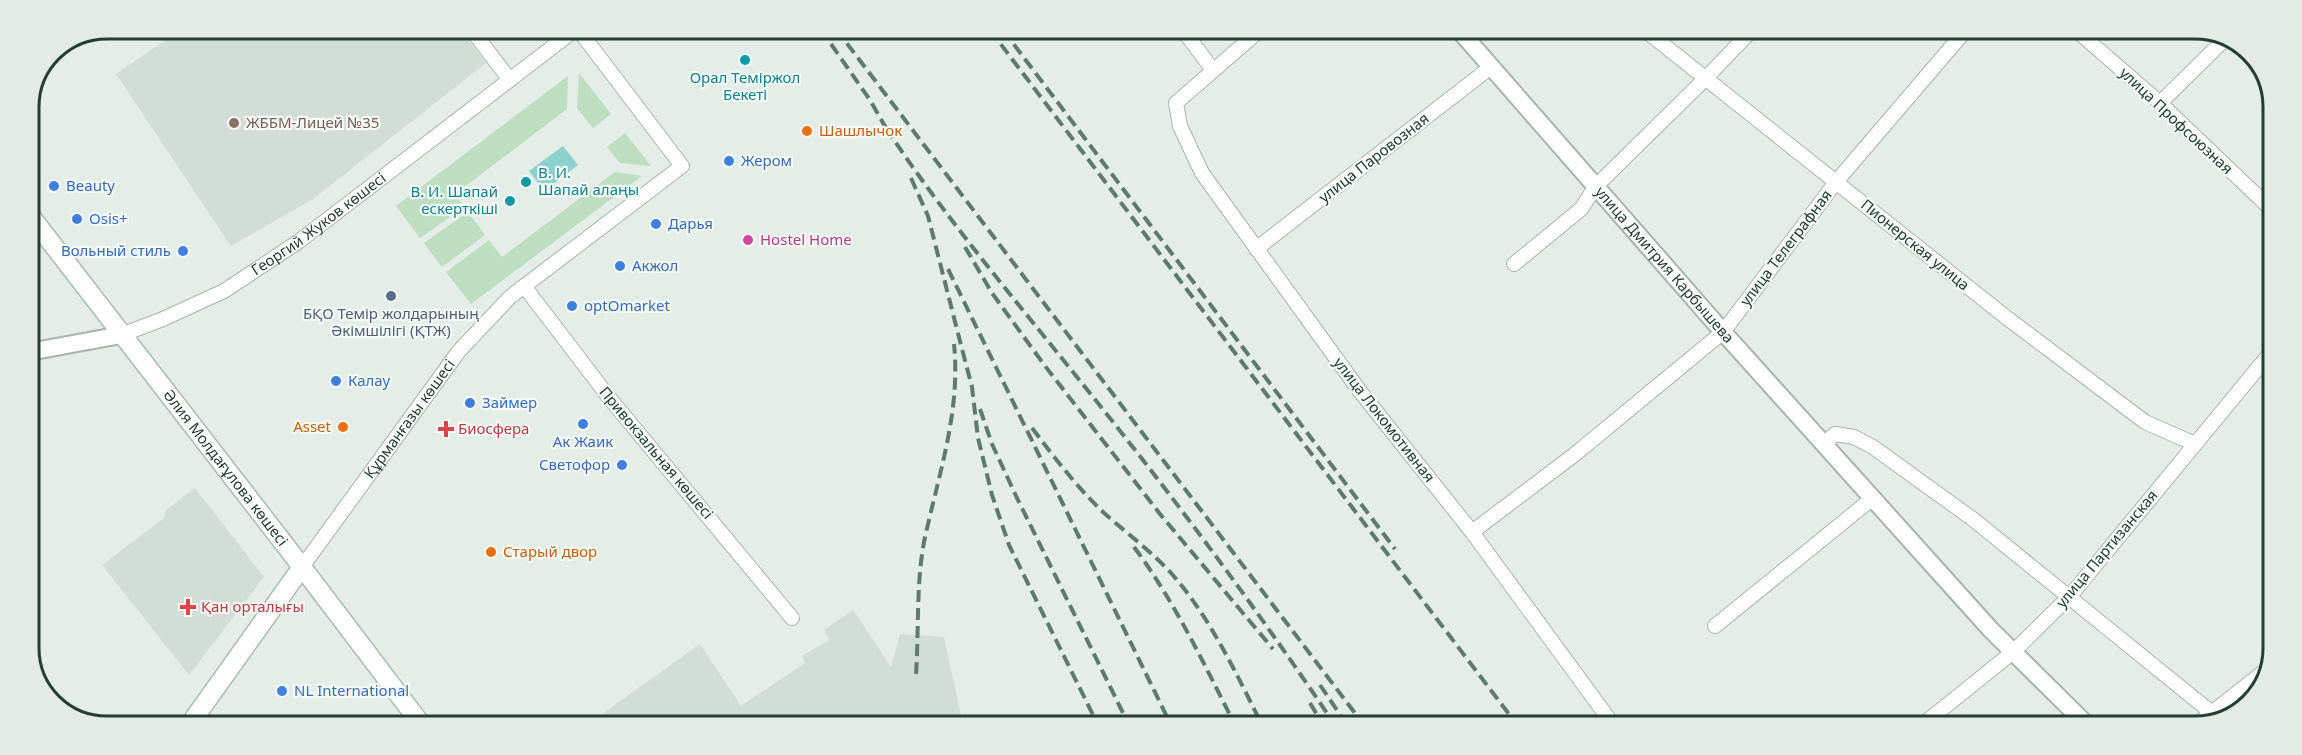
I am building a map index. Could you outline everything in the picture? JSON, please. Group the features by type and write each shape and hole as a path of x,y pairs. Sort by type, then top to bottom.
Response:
{"main road":[{"name":"Әлия Молдағұлова көшесі","path":"39,228 303,567 415,716"},
{"name":"Құрманғазы көшесі","path":"196,716 303,567"}],"street":[{"path":"479,39 510,80"},
{"name":"Георгий Жуков көшесі","path":"39,350 121,335 224,291 298,242 564,39"},
{"name":"Құрманғазы көшесі","path":"303,567 459,351 510,297 682,166 585,39"},
{"path":"1190,39 1213,70 1249,39"},
{"name":"улица Дмитрия Карбышева","path":"1467,39 1824,444 2013,652 2078,716"},
{"name":"Пионерская улица","path":"1657,39 2007,318 2145,422 2195,444"},
{"path":"1514,264 1581,209 1596,186 1743,39"},
{"name":"улица Телеграфная","path":"1472,532 1574,455 1723,332 1836,182 1958,39"},
{"name":"улица Профсоюзная","path":"2090,39 2263,202"},
{"path":"2160,104 2220,44"},
{"name":"улица Паровозная","path":"1256,249 1491,67"},
{"name":"улица Локомотивная","path":"1213,70 1176,103 1180,126 1202,173 1359,390 1472,532 1607,716"},
{"name":"Привокзальная көшесі","path":"524,286 611,400 792,618"},
{"name":"улица Партизанская","path":"1933,716 2013,652 2066,594 2263,362"},
{"path":"1824,444 1835,434 1854,436 1873,447 1974,520 2212,713 2253,684"},
{"path":"1715,626 1873,498"}],"shaded area":[{"name":"ЖББМ-Лицей №35","path":"167,39 468,39 486,63 313,199 231,246 116,74"},
{"name":"Қан орталығы","path":"195,488 264,577 189,675 102,565 164,518 166,510"},
{"path":"853,610 891,667 900,634 944,637 961,716 599,716 700,644 741,706 805,663 802,656 829,640 824,630"}],"green space":[{"path":"579,73 611,114 593,128 577,108"},
{"path":"568,76 567,109 455,194 464,207 420,238 396,206"},
{"path":"625,133 651,166 620,163 607,147"},
{"path":"615,172 642,176 471,304 446,272 489,240 502,257"},
{"path":"468,212 485,235 442,267 424,243"}],"water":[{"path":"563,146 578,165 544,191 529,171"}],"railway":[{"path":"844,39 1357,716"},
{"path":"997,39 1510,716"},
{"path":"1010,39 1395,549"},
{"path":"831,44 870,100 890,135"},
{"path":"886,128 957,228 1182,511 1329,716"},
{"path":"911,178 928,216 972,387 978,438 992,495 1009,545 1094,716"},
{"path":"965,247 992,293 1045,366 1160,514 1273,649"},
{"path":"948,269 1167,716"},
{"path":"916,674 921,558 951,419 954,394 954,344"},
{"path":"980,409 992,444 1017,498 1125,716"},
{"path":"1032,428 1093,502 1155,557 1185,590 1221,646 1257,716"},
{"path":"1134,547 1176,611 1230,716"},
{"path":"1320,685 1341,716"},
{"path":"1310,703 1318,716"}],"place":[{"name":"Орал Теміржол Бекеті","path":"745,60"},
{"name":"ЖББМ-Лицей №35","path":"234,123"},
{"name":"Шашлычок","path":"807,131"},
{"name":"Жером","path":"729,161"},
{"name":"В. И. Шапай алаңы","path":"526,182"},
{"name":"Beauty","path":"54,186"},
{"name":"В. И. Шапай ескерткіші","path":"510,201"},
{"name":"Osis+","path":"77,219"},
{"name":"Дарья","path":"656,224"},
{"name":"Hostel Home","path":"748,240"},
{"name":"Вольный стиль","path":"183,251"},
{"name":"Акжол","path":"620,266"},
{"name":"БҚО Темір жолдарының Әкімшілігі (ҚТЖ)","path":"391,296"},
{"name":"optOmarket","path":"572,306"},
{"name":"Калау","path":"336,381"},
{"name":"Займер","path":"470,403"},
{"name":"Ак Жаик","path":"583,424"},
{"name":"Asset","path":"343,427"},
{"name":"Биосфера","path":"446,429"},
{"name":"Светофор","path":"622,465"},
{"name":"Старый двор","path":"491,552"},
{"name":"Қан орталығы","path":"188,607"},
{"name":"NL International","path":"282,691"}]}
